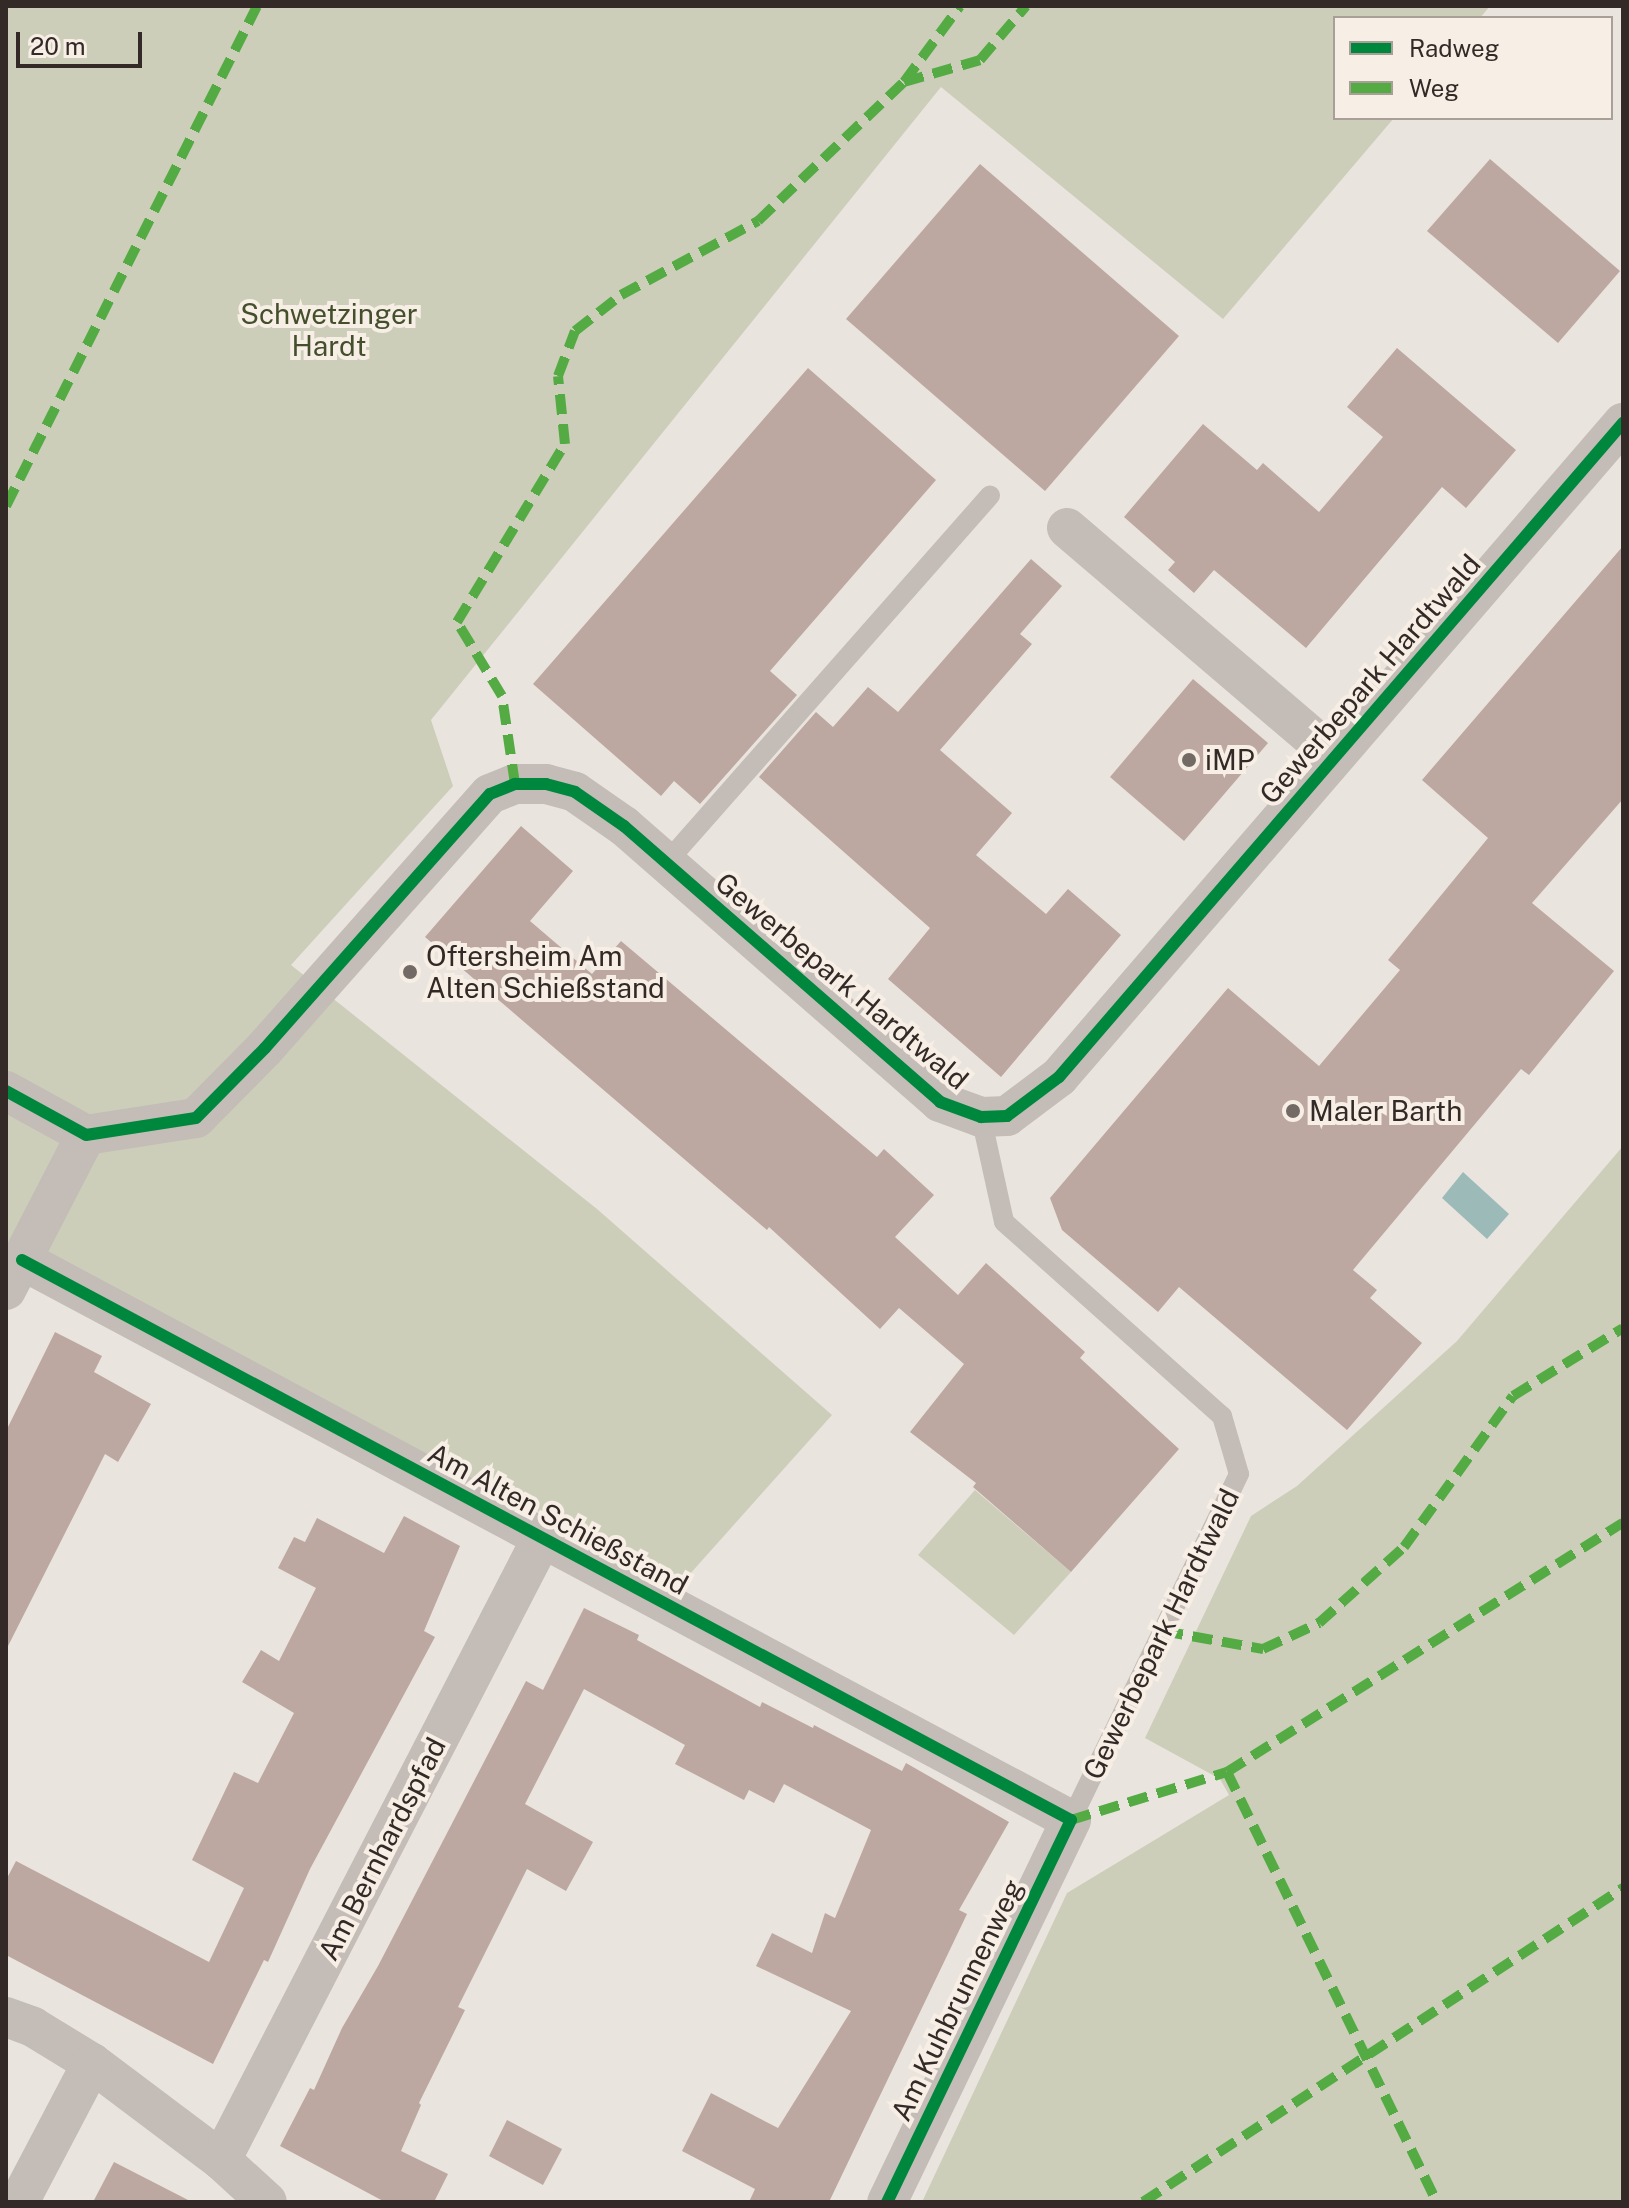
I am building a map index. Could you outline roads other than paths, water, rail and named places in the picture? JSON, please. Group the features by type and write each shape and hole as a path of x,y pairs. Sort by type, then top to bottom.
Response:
{"street":[{"name":"Gewerbepark Hardtwald","path":"86,1135 196,1118 275,1037 490,794 515,784 546,784 575,792 624,826 940,1102 981,1117 1007,1116 1059,1077 1623,423"},
{"name":"Gewerbepark Hardtwald","path":"1067,528 1334,756"},
{"path":"6,1091 86,1135 11,1267"},
{"name":"Am Alten Schießstand","path":"11,1267 542,1538 1071,1820"},
{"name":"Am Bernhardspfad","path":"221,2160 542,1538"},
{"name":"Am Kuhbrunnenweg","path":"887,2202 1071,1820"},
{"path":"6,2017 33,2027 92,2063 221,2160 267,2202"},
{"path":"19,2202 92,2063"}],"lane":[{"path":"666,863 990,495"},
{"name":"Gewerbepark Hardtwald","path":"981,1117 1004,1222 1222,1416 1239,1474 1071,1820"}],"water":[{"path":"1463,1172 1509,1214 1487,1239 1442,1198"}],"place":[{"name":"iMP","path":"1189,760"},
{"name":"Oftersheim Am Alten Schießstand","path":"410,972"},
{"name":"Maler Barth","path":"1293,1111"}],"park label":[{"name":"Schwetzinger Hardt","path":"329,330"}]}
